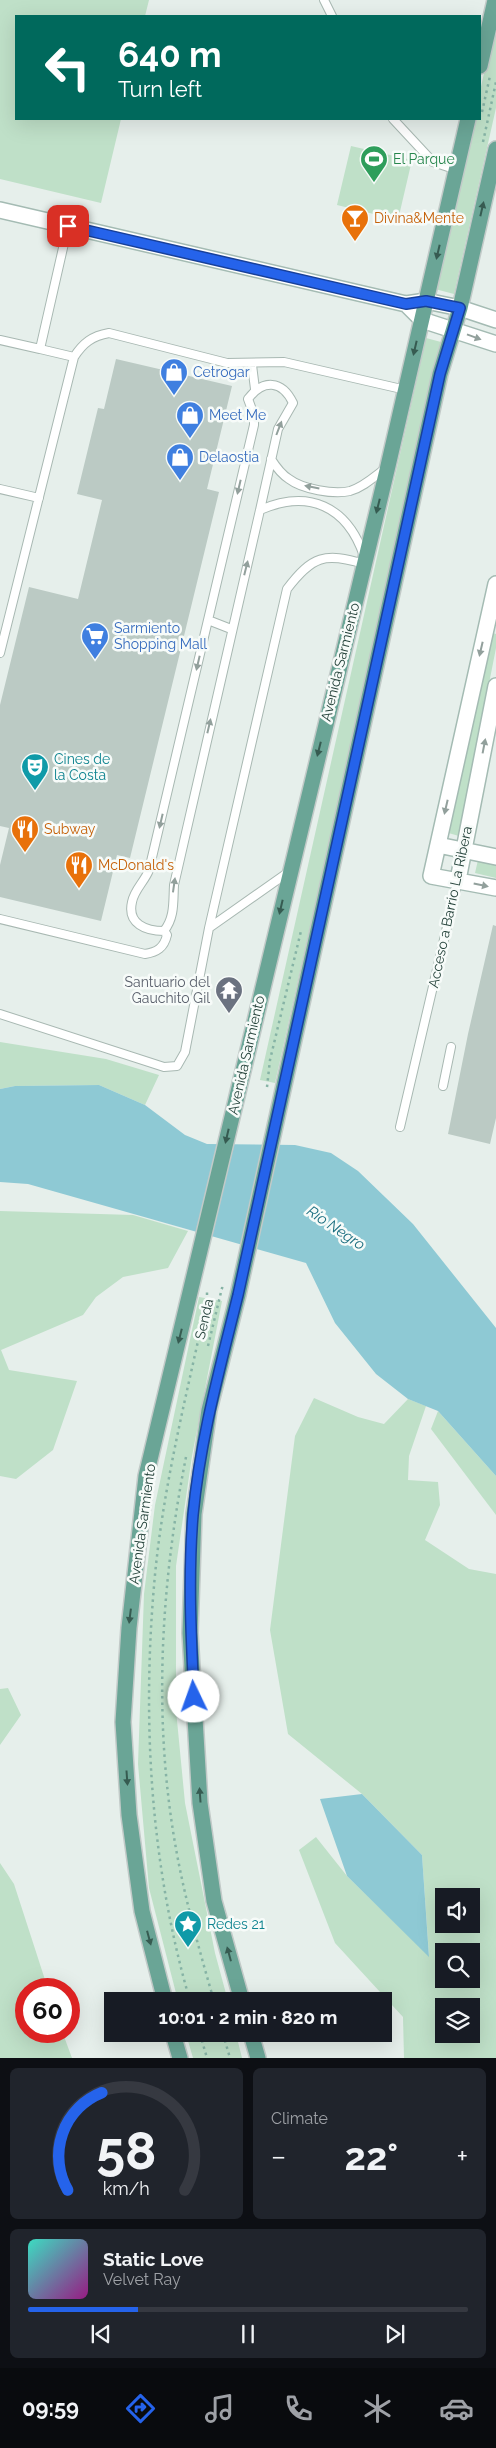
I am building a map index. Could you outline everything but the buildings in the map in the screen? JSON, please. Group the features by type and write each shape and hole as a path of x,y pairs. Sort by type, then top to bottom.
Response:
{"main road":[{"path":"481,62 495,0"},
{"name":"Avenida Sarmiento","path":"163,1992 142,1911 129,1814 123,1722 129,1628 146,1476 198,1287 238,1089 388,466 468,120"},
{"path":"239,1992 214,1901 200,1803 190,1633 194,1514 209,1410 232,1292 280,1098 440,374 452,329 460,308 496,149"},
{"path":"175,2042 180,2058"},
{"path":"253,2042 258,2058"}],"street":[{"path":"0,210 406,304 426,301 460,308 496,320"},
{"path":"406,304 422,320 496,344"},
{"path":"496,584 492,622 431,876 496,888"},
{"name":"Acceso a Barrio La Ribera","path":"458,880 496,686"},
{"path":"438,845 496,858"}],"lane":[{"path":"324,0 332,15"},
{"path":"394,120 433,162 457,170"},
{"path":"40,349 68,226"},
{"path":"0,653 74,357 82,345 95,336 110,333 227,364 252,365 284,362 406,390"},
{"path":"0,340 74,357"},
{"path":"252,365 255,389"},
{"path":"265,385 280,387 288,393 293,403 278,428 174,885 174,912 170,923 164,931 145,929 137,924 132,914 132,901 145,882 149,870 254,425 254,415 248,399 255,389 265,385"},
{"path":"271,459 279,471 290,481 334,491 349,491 367,483 388,466"},
{"path":"0,489 39,498"},
{"path":"0,1014 164,1068 176,1066 185,1052 209,928 288,589 302,569 320,559 339,556 364,562 358,539 348,523 338,513 325,507 287,502 260,510"},
{"path":"208,620 231,629"},
{"path":"209,928 290,871"},
{"name":"Acceso a Barrio La Ribera","path":"400,1127 458,880"},
{"path":"0,919 145,954 155,952 165,944 167,935 164,931"},
{"path":"443,1086 451,1047"}],"path":[{"path":"188,1992 162,1880 149,1744 154,1585 159,1540 171,1468 207,1300 208,1286 198,1287"},
{"name":"Senda","path":"208,1350 217,1302 222,1288 232,1292"},
{"path":"202,2042 207,2058"},
{"path":"225,2042 230,2058"}],"green space":[{"path":"0,0 149,0 145,15 15,15 15,120 121,120 101,203 0,179"},
{"path":"496,20 496,108 454,294 435,289 474,120 481,120 481,87"},
{"name":"El Parque","path":"351,146 412,160 398,220 337,205"},
{"path":"426,338 441,342 275,1083 260,1080"},
{"path":"490,632 496,634 496,648 459,836 445,832"},
{"path":"478,860 496,865 496,878 475,873"},
{"path":"0,1042 106,1059 159,1075 145,1105 99,1085 15,1086 0,1089"},
{"path":"0,1211 133,1215 188,1231 168,1268 123,1277 96,1297 83,1315 1,1350 9,1370 77,1381 53,1450 16,1479 0,1476"},
{"path":"199,1297 222,1301 192,1456 176,1566 176,1710 185,1803 215,1953 226,1992 176,1992 149,1888 138,1764 144,1594 155,1505"},
{"path":"314,1398 358,1417 384,1424 408,1399 426,1406 409,1456 408,1480 438,1482 440,1505 425,1540 469,1569 496,1574 496,2058 404,2058 403,2017 392,2005 392,1992 380,1992 335,1943 299,1850 316,1837 347,1876 429,1956 422,1855 362,1794 288,1734 270,1630 295,1436"},
{"path":"438,1411 496,1476 496,1515 431,1429"},
{"path":"8,1688 21,1715 0,1745 0,1689"},
{"path":"0,1863 14,1884 44,1978 15,1978 15,2043 66,2043 72,2058 0,2058"},
{"path":"188,2042 238,2042 242,2058 193,2058"}],"water":[{"name":"Río Negro","path":"99,1085 145,1105 185,1135 207,1144 295,1145 331,1153 358,1171 413,1224 496,1328 496,1476 438,1411 408,1399 376,1374 335,1323 306,1263 28,1184 0,1182 0,1089 15,1086"},
{"path":"362,1794 422,1855 429,1957 347,1876 320,1799"}],"place":[{"name":"El Parque","path":"374,183"},
{"name":"Divina&Mente","path":"355,242"},
{"name":"Cetrogar","path":"174,396"},
{"name":"Meet Me","path":"190,439"},
{"name":"Delaostia","path":"180,481"},
{"name":"Sarmiento Shopping Mall","path":"95,660"},
{"name":"Cines de la Costa","path":"35,791"},
{"name":"Subway","path":"25,853"},
{"name":"McDonald's","path":"79,889"},
{"name":"Santuario del Gauchito Gil","path":"229,1014"},
{"name":"Redes 21","path":"188,1948"}],"route":[{"path":"68,226 406,304 426,301 460,308 452,329 440,374 238,1295 209,1410 194,1514 190,1571 190,1633 194,1697"}]}
